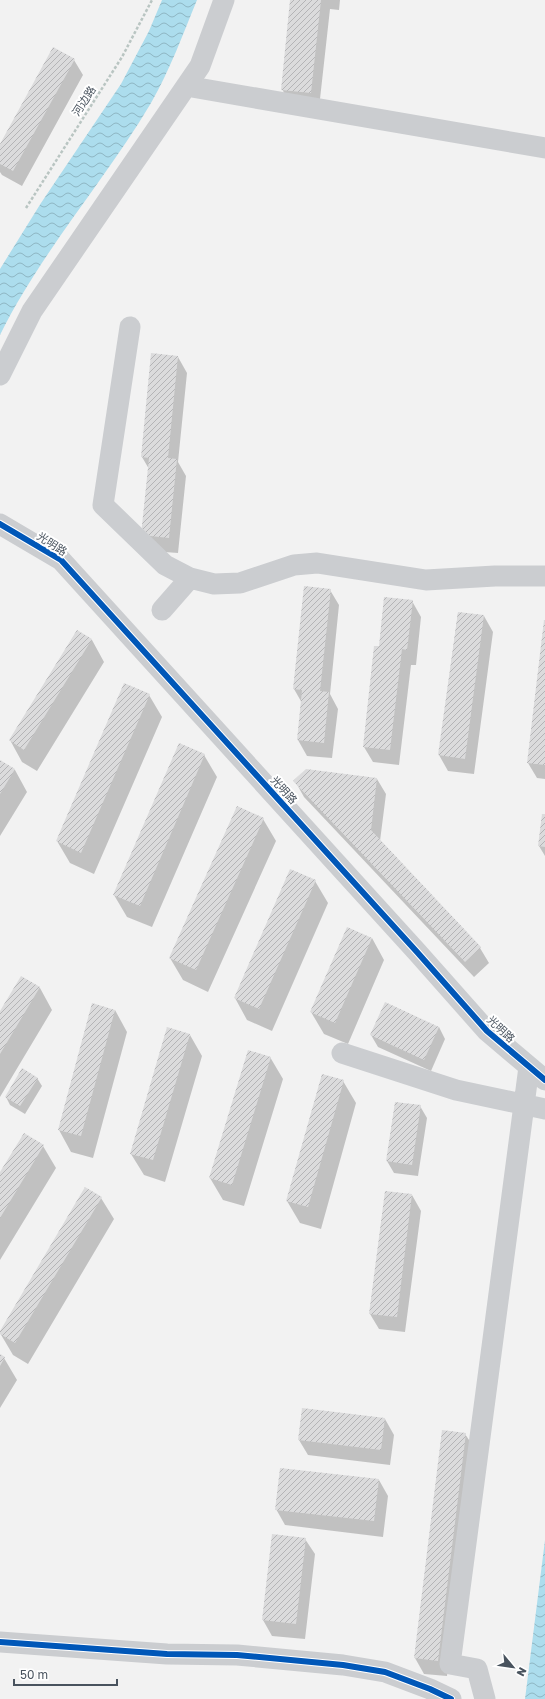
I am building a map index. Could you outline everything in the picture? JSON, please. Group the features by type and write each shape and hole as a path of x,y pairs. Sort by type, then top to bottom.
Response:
{"street":[{"path":"0,375 32,311 200,66 224,0"},
{"path":"186,86 545,148"},
{"path":"130,327 103,505 166,565 190,578 214,584 240,583 294,565 317,563 426,580 495,576 545,576"},
{"name":"光明路","path":"0,524 61,560 262,780 487,1031 537,1073"},
{"path":"162,610 190,578"},
{"path":"342,1053 456,1090 545,1109"},
{"path":"485,1699 477,1669 450,1664 524,1105 537,1073"},
{"path":"0,1642 167,1654 237,1655 343,1665 385,1672 430,1689 451,1699"}],"water":[{"path":"162,0 197,0 164,78 133,132 34,275 16,304 0,335 0,269 41,203 121,84 149,31"},
{"path":"545,1540 545,1699 525,1699"}],"building":[{"path":"290,0 321,0 311,93 281,90"},
{"path":"53,47 75,59 13,171 0,164 0,144"},
{"path":"151,353 178,356 168,458 177,459 169,538 141,535 149,458 141,457"},
{"path":"304,586 331,589 320,691 329,692 324,743 297,740 302,690 293,689"},
{"path":"384,597 413,600 407,650 402,649 390,750 363,747 374,646 379,646"},
{"path":"458,612 484,615 465,759 438,755"},
{"path":"545,620 545,765 527,763"},
{"path":"77,630 92,639 24,750 9,740"},
{"path":"124,683 150,694 81,853 56,841"},
{"path":"179,743 205,754 140,906 113,895"},
{"path":"0,760 15,769 0,794"},
{"path":"306,769 377,778 371,830 481,947 465,962 293,781"},
{"path":"237,806 264,818 196,970 169,958"},
{"path":"542,814 545,814 545,847 538,846"},
{"path":"290,869 316,880 259,1009 234,998"},
{"path":"347,927 372,938 335,1023 310,1012"},
{"path":"21,976 40,987 0,1054 0,1011"},
{"path":"385,1002 439,1027 424,1060 370,1035"},
{"path":"92,1003 115,1010 81,1136 58,1130"},
{"path":"167,1027 190,1034 153,1160 130,1154"},
{"path":"248,1050 271,1057 232,1185 209,1178"},
{"path":"22,1068 38,1078 20,1106 5,1097"},
{"path":"322,1074 344,1080 308,1207 286,1201"},
{"path":"395,1102 421,1105 412,1165 386,1161"},
{"path":"24,1133 44,1145 0,1218 0,1172"},
{"path":"85,1187 102,1197 15,1343 0,1334 0,1331"},
{"path":"385,1191 412,1194 397,1317 369,1314"},
{"path":"0,1354 5,1357 0,1366"},
{"path":"302,1408 385,1418 381,1450 298,1440"},
{"path":"442,1430 466,1433 438,1661 414,1658"},
{"path":"280,1468 379,1479 374,1521 275,1510"},
{"path":"272,1534 306,1538 296,1624 262,1620"}],"cycle path":[{"path":"0,524 61,560 487,1031 545,1080"},
{"path":"0,1642 167,1654 237,1655 343,1665 385,1672 430,1689 451,1699"}]}
